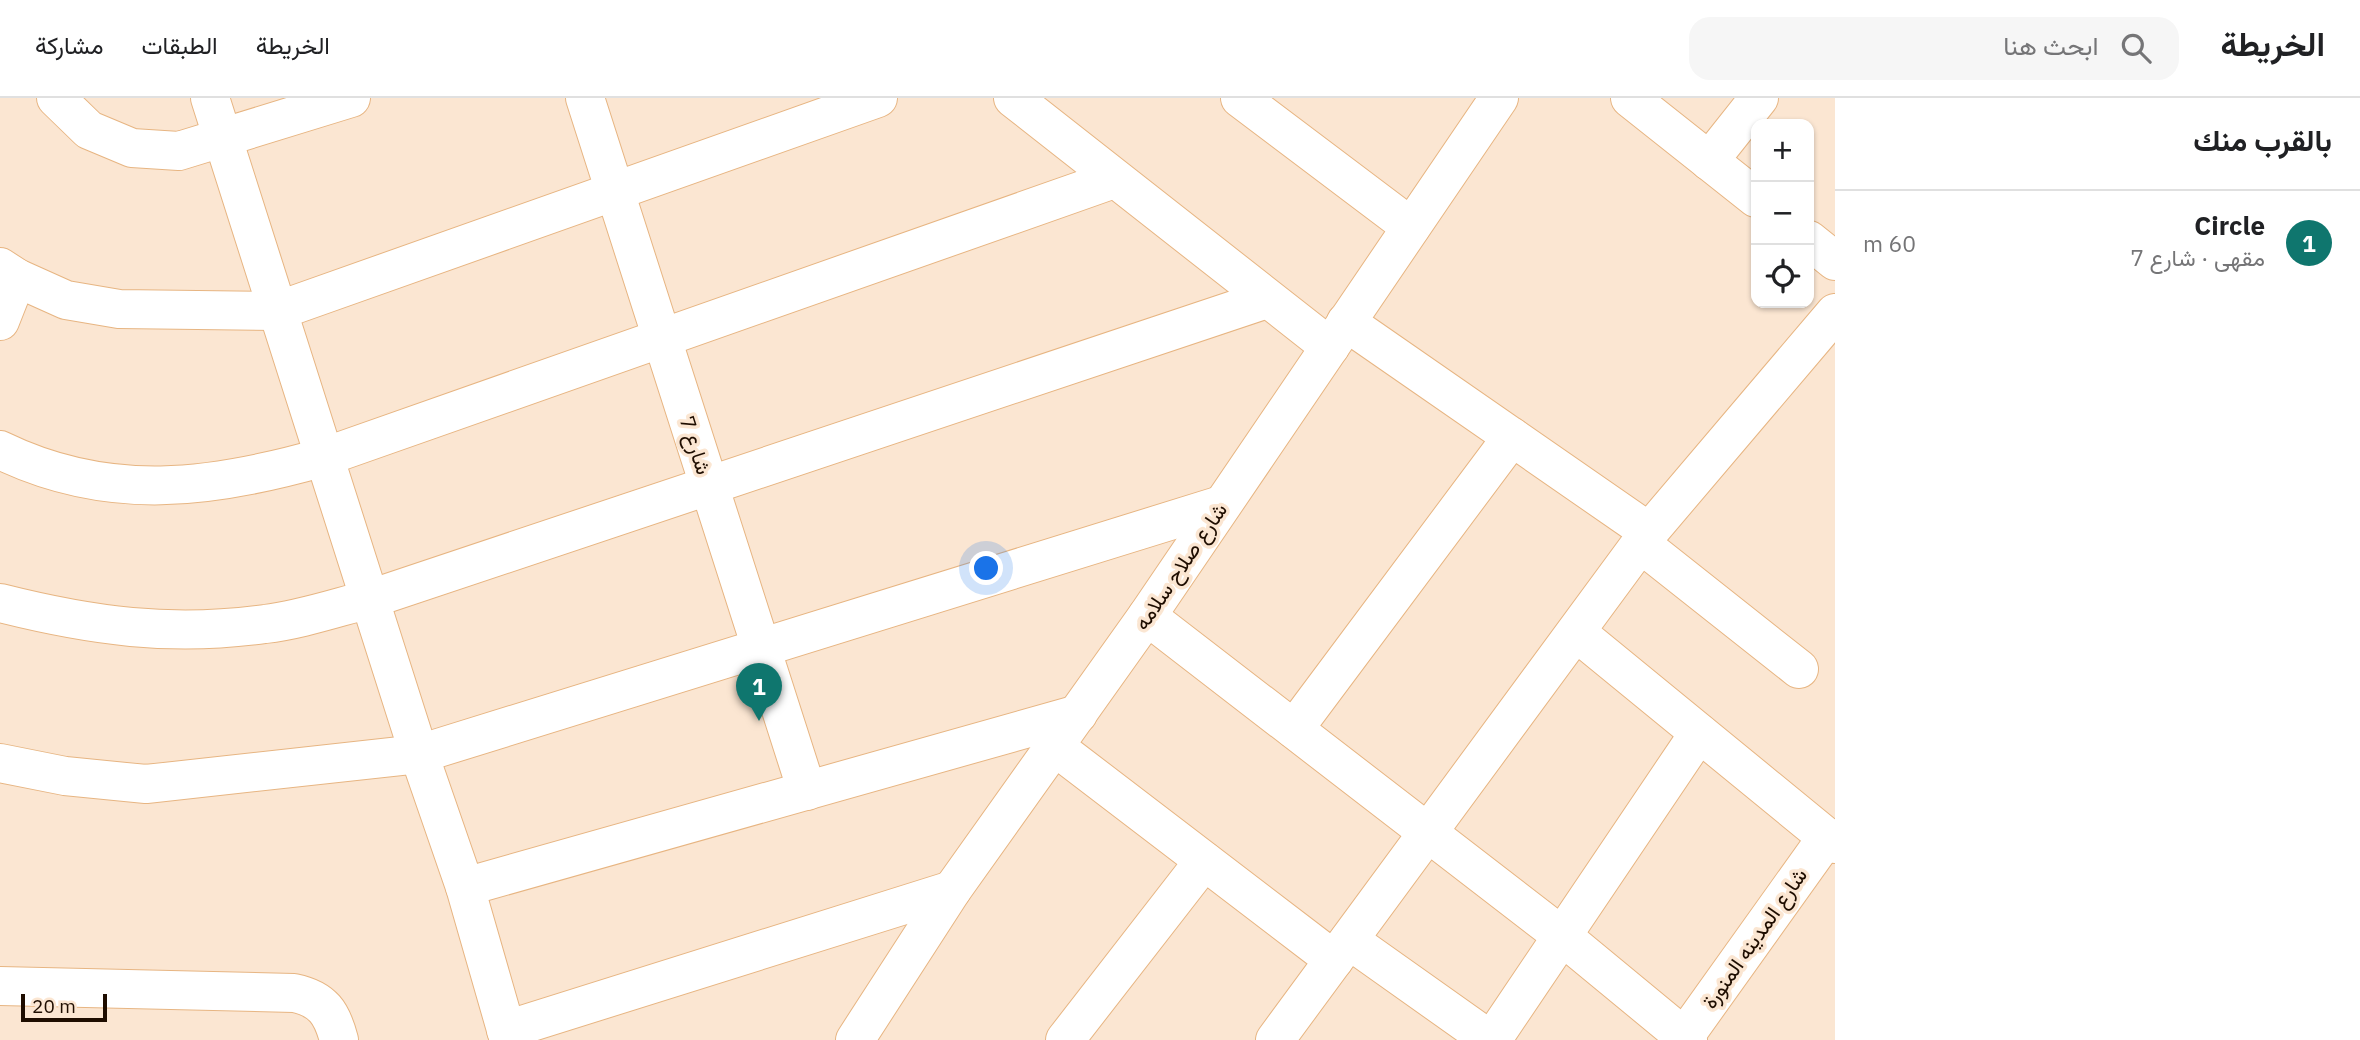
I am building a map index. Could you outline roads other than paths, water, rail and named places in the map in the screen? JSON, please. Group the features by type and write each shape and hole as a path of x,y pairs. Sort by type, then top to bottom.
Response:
{"street":[{"path":"56,98 89,130 132,148 179,151 351,98"},
{"path":"210,98 419,754 465,887 508,1035 952,890"},
{"name":"شارع 7","path":"585,98 807,791"},
{"path":"0,321 9,272 66,300 119,309 277,311 878,98"},
{"path":"1013,98 1267,299 1338,334 1512,437 1645,538 1800,669"},
{"path":"1240,98 1411,227"},
{"name":"شارع صلاح سلامه","path":"858,1038 952,890 1147,615 1499,98"},
{"path":"1630,98 1751,194"},
{"path":"1709,161 1759,98"},
{"path":"0,450 26,463 100,482 177,487 252,477 324,457 1114,179"},
{"path":"1814,244 1835,261"},
{"path":"0,603 76,622 171,631 266,624 370,599 1267,299"},
{"path":"1275,1040 1645,538 1835,313"},
{"path":"1294,729 1512,437"},
{"path":"0,763 65,776 146,784 419,754 1221,505"},
{"path":"1147,615 1562,936 1685,1039"},
{"path":"1576,632 1831,840"},
{"path":"465,887 1078,714"},
{"path":"1054,747 1204,861 1341,950 1491,1040 1699,733"},
{"name":"شارع المدينه المنورة","path":"1685,1039 1831,840"},
{"path":"1065,1040 1204,861"},
{"path":"0,986 294,993 325,1006 335,1021 339,1040"}],"place":[{"name":"Circle","path":"759,721"}]}
